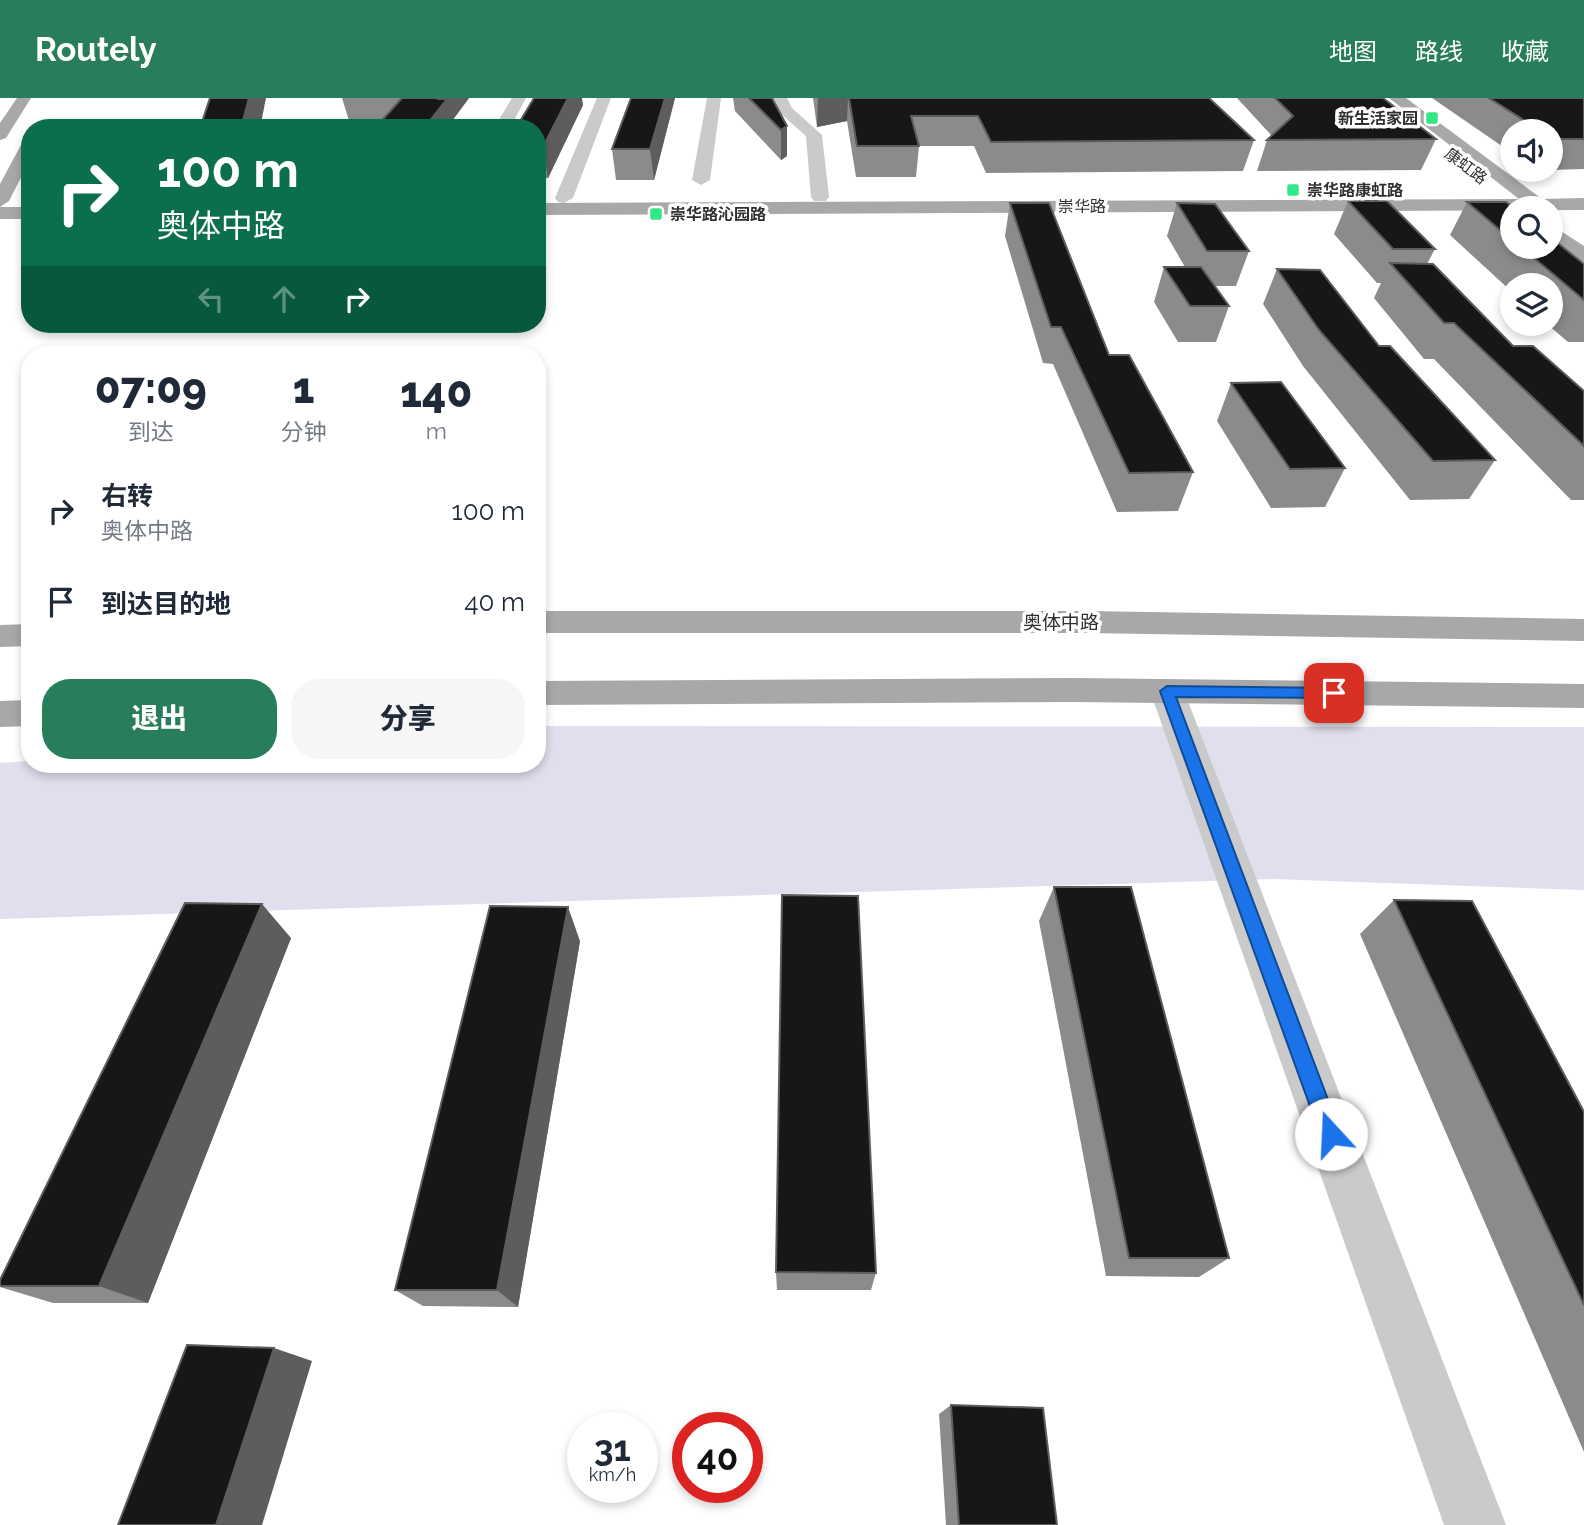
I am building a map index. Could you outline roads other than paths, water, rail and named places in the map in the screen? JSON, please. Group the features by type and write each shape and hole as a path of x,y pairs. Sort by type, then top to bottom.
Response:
{"main road":[{"path":"0,134 24,98"},
{"name":"康虹路","path":"1376,98 1517,196"},
{"name":"康虹路","path":"1396,98 1518,196"},
{"path":"21,161 0,202 21,202"},
{"name":"崇华路","path":"1563,197 1584,193"},
{"name":"崇华路","path":"546,199 820,197 1500,203"},
{"name":"崇华路","path":"546,209 1500,203"},
{"name":"崇华路","path":"1563,204 1584,204"},
{"path":"0,213 21,213"},
{"name":"康虹路","path":"1563,225 1584,238"},
{"path":"1563,240 1584,256"},
{"name":"奥体中路","path":"546,622 1086,622 1584,630"},
{"path":"0,636 21,635"},
{"path":"546,693 1167,691 1584,696"},
{"path":"0,714 21,713"}],"street":[{"path":"507,119 519,98"},
{"path":"564,198 604,98"},
{"path":"701,180 714,98"},
{"path":"780,98 785,110 814,135 820,197"},
{"path":"1167,691 1475,1525"}],"place":[{"name":"新生活家园","path":"1432,118"},
{"name":"崇华路康虹路","path":"1293,190"},
{"name":"崇华路沁园路","path":"656,214"}]}
